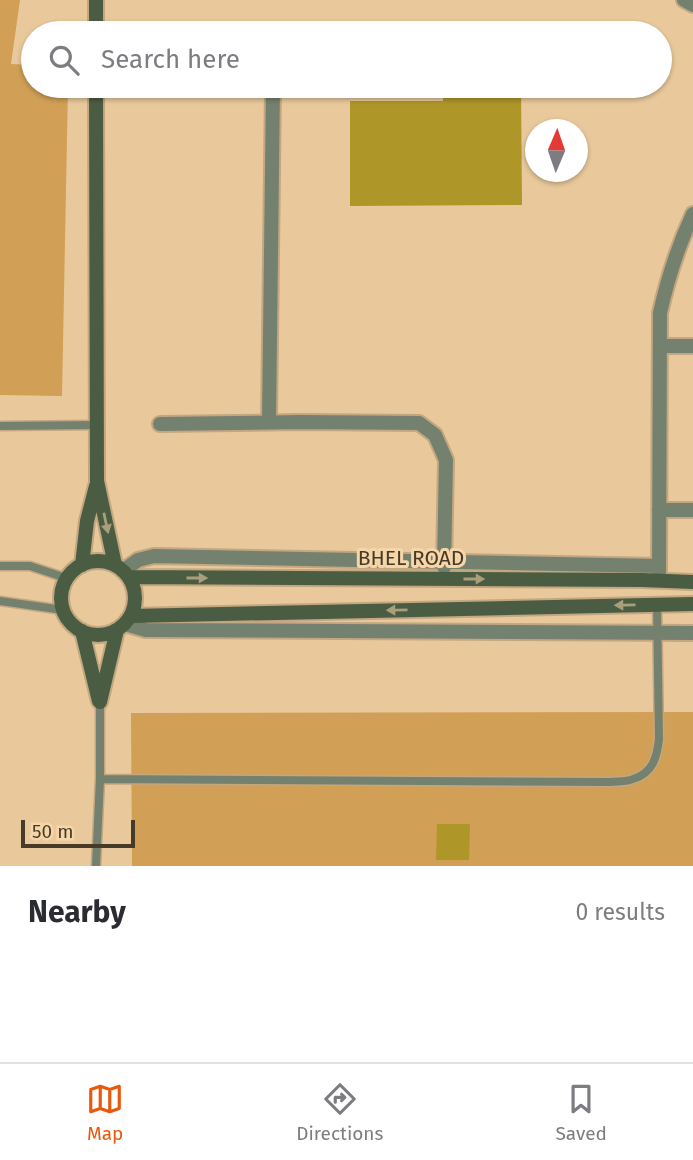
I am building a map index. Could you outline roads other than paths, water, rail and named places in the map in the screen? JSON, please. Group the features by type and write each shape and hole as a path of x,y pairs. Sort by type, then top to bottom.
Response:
{"street":[{"path":"96,0 96,21"},
{"path":"684,0 693,5"},
{"path":"82,565 87,521 97,481 96,98"},
{"path":"269,422 273,98"},
{"path":"122,571 138,560 154,556 444,561 659,573 660,313 678,246 693,214"},
{"path":"660,346 693,346"},
{"path":"160,424 419,423 435,435 446,460 444,579"},
{"path":"97,481 122,571 134,586 136,596 135,606 124,623 100,702"},
{"path":"659,510 693,510"},
{"path":"122,571 104,562 93,562 82,565 66,578 62,591 63,610 67,619 82,631 106,635 124,623 693,604"},
{"name":"BHEL ROAD","path":"122,571 444,579 659,573 693,582"},
{"path":"124,623 146,630 693,633"},
{"path":"82,631 100,702"}],"lane":[{"path":"0,426 97,425"},
{"path":"0,566 30,566 66,578"},
{"path":"0,601 63,610"},
{"path":"100,779 610,782 634,779 648,770 656,759 659,738 657,604"},
{"path":"96,866 100,702"}]}
